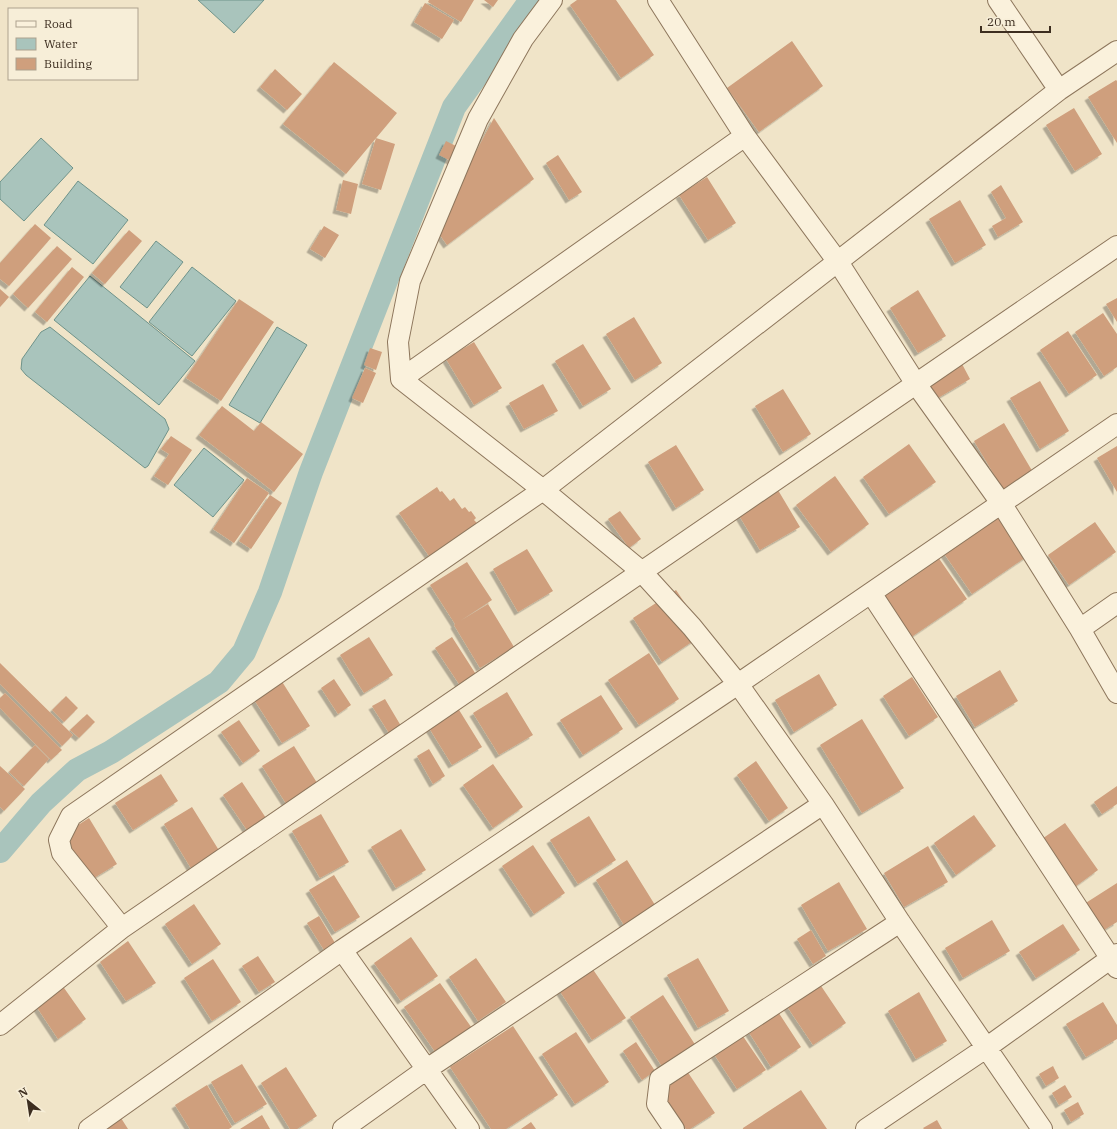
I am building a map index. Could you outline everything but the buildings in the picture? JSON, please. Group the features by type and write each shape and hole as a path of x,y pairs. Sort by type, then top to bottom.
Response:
{"street":[{"path":"552,0 523,39 478,119 410,281 398,342 401,379 543,490 641,572 692,627 738,684 823,804 900,922 1042,1129"},
{"path":"658,0 745,136 838,262 916,384 1001,503 1080,629 1117,692"},
{"path":"998,0 1059,90"},
{"path":"122,928 62,853 59,840 71,816 543,490 1059,90 1117,51"},
{"path":"401,379 745,136"},
{"path":"0,1025 122,928 1117,246"},
{"path":"89,1129 342,950 738,684 1117,424"},
{"path":"866,1129 1115,960 871,593"},
{"path":"1080,629 1117,603"},
{"path":"343,1129 427,1069 823,804"},
{"path":"674,1129 657,1104 660,1079 900,922"},
{"path":"342,950 469,1129"}],"water":[{"path":"198,0 264,0 234,33"},
{"path":"41,138 73,168 24,221 0,199 0,182"},
{"path":"78,181 128,220 93,264 44,225"},
{"path":"156,241 183,262 147,308 120,287"},
{"path":"192,267 236,301 192,356 149,322"},
{"path":"90,276 195,361 159,405 54,320"},
{"path":"50,327 165,419 169,429 148,466 145,468 26,375 21,369 22,359 41,332"},
{"path":"277,327 307,345 260,423 229,405"},
{"path":"204,448 244,480 213,517 174,485"}],"waterway":[{"path":"0,851 41,803 77,770 111,752 219,682 244,652 270,592 311,472 454,107 531,0"}]}
